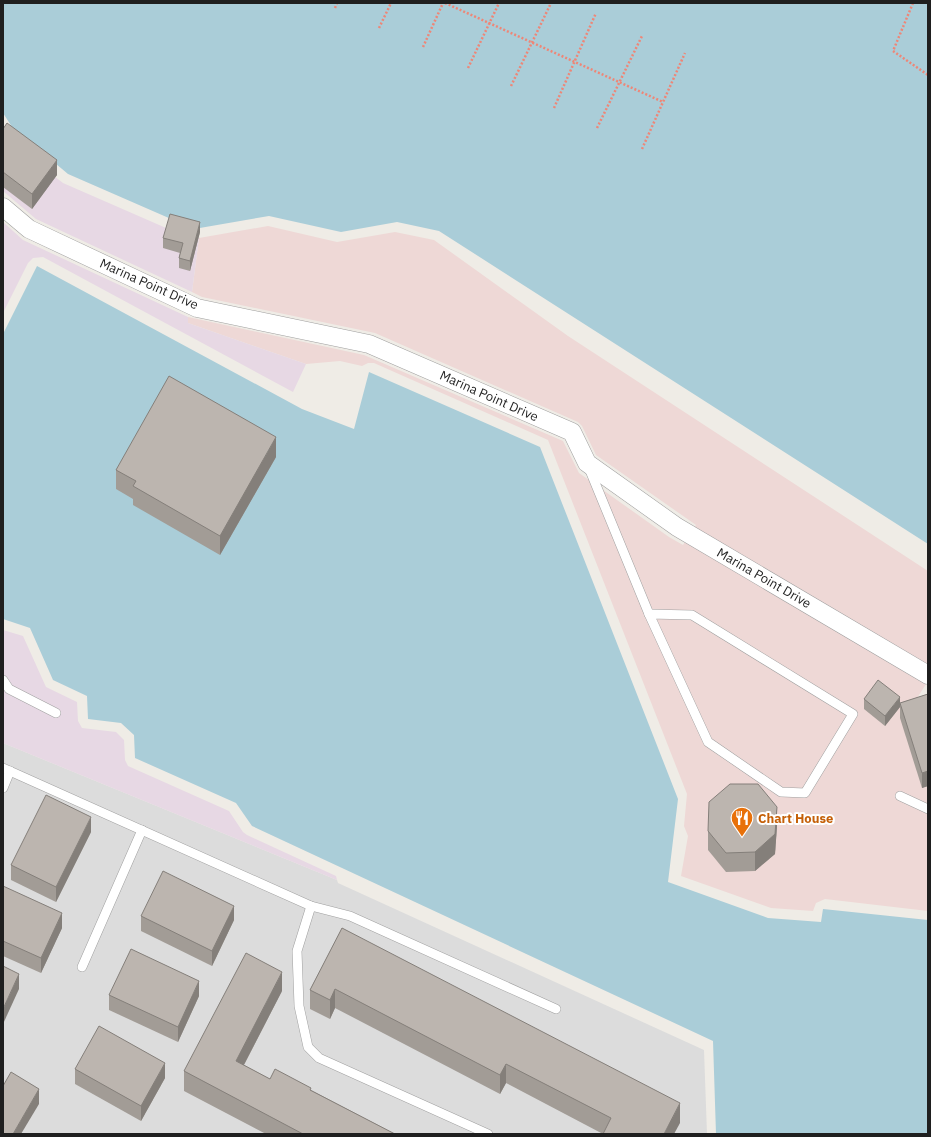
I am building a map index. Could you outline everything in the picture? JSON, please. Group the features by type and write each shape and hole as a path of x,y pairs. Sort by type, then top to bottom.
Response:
{"street":[{"name":"Marina Point Drive","path":"3,207 29,229 197,308 369,344 572,432 587,463 677,528 928,675"}],"lane":[{"path":"587,463 648,614 708,742 781,792 805,792 853,714 692,615 648,614"},
{"path":"3,680 9,689 56,713"},
{"path":"3,788 7,770 311,906 350,916 556,1008"},
{"path":"900,796 928,809"},
{"path":"82,967 142,830"},
{"path":"311,906 297,951 299,1006 308,1047 319,1058 488,1134"}],"path":[{"path":"335,8 337,3"},
{"path":"379,28 391,3"},
{"path":"423,46 444,3 663,102"},
{"path":"468,68 499,3"},
{"path":"510,86 551,3"},
{"path":"913,3 893,51 928,75"},
{"path":"554,108 596,13"},
{"path":"598,128 642,36"},
{"path":"642,148 685,53"}],"shaded area":[{"path":"3,144 46,170 63,183 189,238 199,238 192,292 36,219 3,191"},
{"path":"3,222 23,240 188,317 188,323 306,364 293,392 43,257 33,258 28,263 3,313"},
{"path":"268,226 337,242 395,232 434,240 568,336 928,571 928,681 912,706 928,715 928,911 825,899 816,903 813,911 771,908 681,876 688,836 684,826 687,794 548,440 374,363 368,363 362,366 340,361 306,364 188,323 188,317 364,355 563,441 579,473 669,537 683,545 696,525 596,455 582,426 578,422 375,333 202,297 192,292 199,238"},
{"path":"3,630 23,636 46,687 77,702 78,721 82,728 116,732 124,740 125,760 128,766 229,811 243,832 247,835 336,876 337,880 3,743"},
{"path":"3,743 337,880 338,883 704,1050 707,1134 3,1134"}],"water":[{"path":"3,3 928,3 928,544 439,231 397,222 341,232 269,216 194,229 68,174 12,127 3,113"},
{"path":"37,266 302,409 354,429 369,372 540,447 678,799 668,882 768,918 821,922 823,909 928,920 928,1134 716,1134 713,1041 252,826 236,803 135,758 134,735 121,723 88,719 87,696 53,680 30,628 3,619 3,334"}],"building":[{"path":"7,123 57,160 32,194 3,172 3,129"},
{"path":"170,214 200,222 190,261 179,258 183,243 163,238"},
{"path":"169,376 276,437 220,536 133,486 136,481 116,470"},
{"path":"878,680 900,697 885,716 864,699"},
{"path":"928,694 928,771 922,773 900,703"},
{"name":"Chart House","path":"730,784 758,784 777,807 775,834 755,852 726,853 708,831 709,802"},
{"path":"46,795 91,817 56,887 11,865"},
{"path":"163,871 234,906 212,951 141,916"},
{"path":"3,886 62,913 41,958 3,941"},
{"path":"342,928 680,1103 664,1134 603,1134 611,1118 506,1064 500,1075 335,989 330,1000 310,990"},
{"path":"131,949 199,981 178,1027 109,995"},
{"path":"246,953 282,972 236,1061 270,1079 275,1069 311,1088 310,1090 395,1134 303,1134 184,1071"},
{"path":"3,966 19,974 3,1009"},
{"path":"99,1026 165,1063 141,1106 75,1069"},
{"path":"11,1072 39,1089 13,1134 3,1134 3,1086"}],"place":[{"name":"Chart House","path":"742,838"}]}
